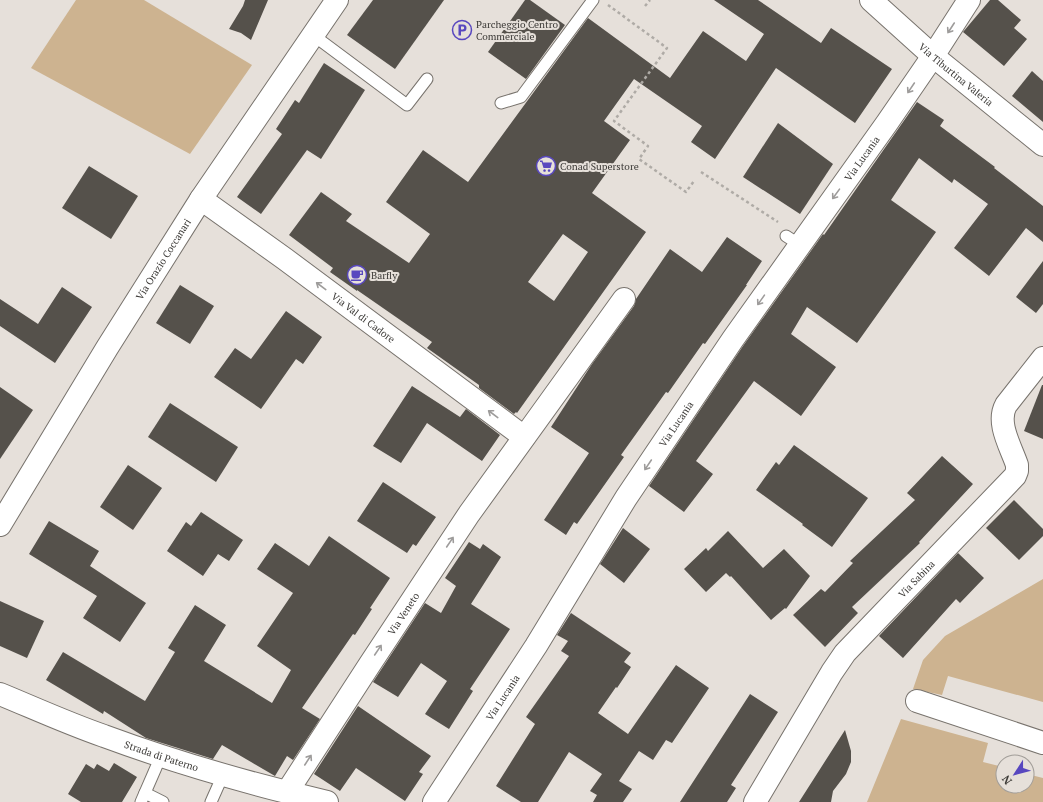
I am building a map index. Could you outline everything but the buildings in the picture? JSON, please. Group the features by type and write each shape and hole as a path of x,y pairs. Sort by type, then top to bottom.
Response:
{"street":[{"name":"Via Orazio Coccanari","path":"0,525 107,348 201,199 337,0"},
{"name":"Via Tiburtina Valeria","path":"871,0 933,56 1043,145"},
{"name":"Via Lucania","path":"434,802 536,646 626,498 733,339 790,236 933,56 969,0"},
{"name":"Via Val di Cadore","path":"201,199 285,259 524,437"},
{"name":"Via Veneto","path":"287,792 365,670 456,534 624,299"},
{"name":"Via Sabina","path":"755,802 845,653 1015,476 1017,465 1004,426 1003,411 1006,405 1043,358"},
{"name":"Strada di Paterno","path":"0,694 102,736 161,756 223,775 327,802"},
{"path":"917,702 1043,743"}],"lane":[{"path":"501,103 521,97 593,0"},
{"path":"313,35 407,105 427,79"},
{"path":"161,756 143,798 163,802"},
{"path":"211,802 223,775"}],"path":[{"path":"645,6 650,0"},
{"path":"607,4 667,48 614,120 648,146 639,159 686,192 694,181"},
{"path":"701,172 790,236"}],"shaded area":[{"path":"76,0 144,0 252,65 190,154 31,68"},
{"path":"1043,579 1043,702 948,676 942,695 913,689 923,660 945,636"},
{"path":"901,719 988,743 983,762 995,765 995,794 1035,794 1035,776 1043,778 1043,802 867,802"}],"place":[{"name":"Parcheggio Centro Commerciale","path":"462,30"},
{"name":"Conad Superstore","path":"546,166"},
{"name":"Barfly","path":"357,275"}]}
